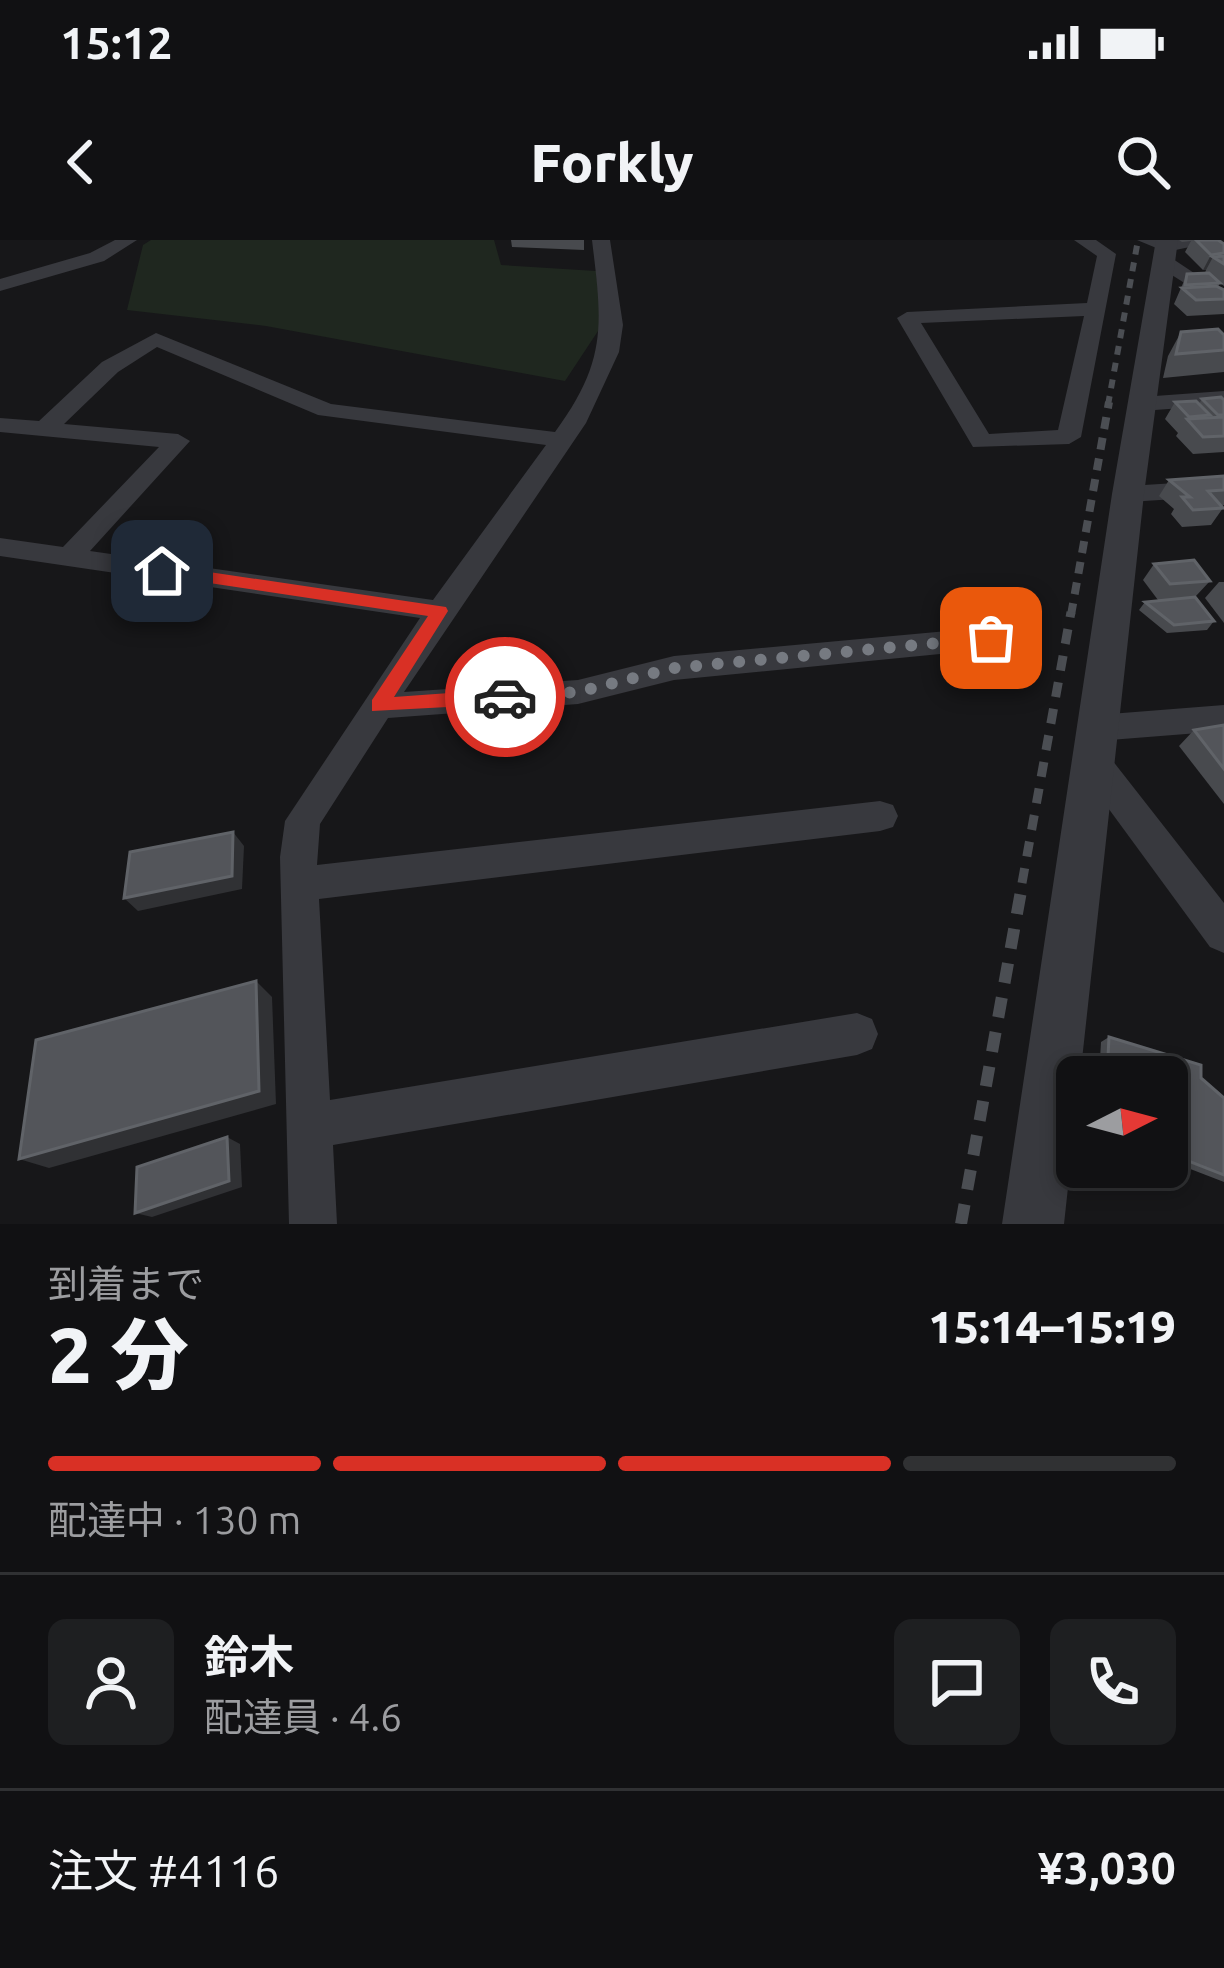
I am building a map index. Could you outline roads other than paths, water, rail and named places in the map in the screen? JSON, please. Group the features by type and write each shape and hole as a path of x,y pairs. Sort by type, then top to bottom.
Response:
{"street":[{"path":"0,285 97,257 128,240"},
{"path":"313,1224 299,884 304,821 440,611 562,440 608,352 613,325 601,240"},
{"path":"1083,240 1107,254 1069,437 982,442 907,319 1095,309"},
{"path":"1160,247 1214,240"},
{"path":"1160,247 1224,302"},
{"path":"1033,1224 1160,247"},
{"path":"45,429 110,367 155,338 326,410 562,440"},
{"path":"1141,404 1224,398"},
{"path":"0,424 178,441 69,557"},
{"path":"1128,494 1224,488"},
{"path":"0,547 440,611"},
{"path":"379,706 578,692 674,668 991,638"},
{"path":"1095,745 1224,718"},
{"path":"1095,745 1224,934"},
{"path":"299,884 880,816"},
{"path":"309,1126 857,1034"}],"railway":[{"path":"1108,405 1138,240"},
{"path":"1071,615 1109,402"},
{"path":"1022,883 1071,612"},
{"path":"961,1224 1023,880"}]}
